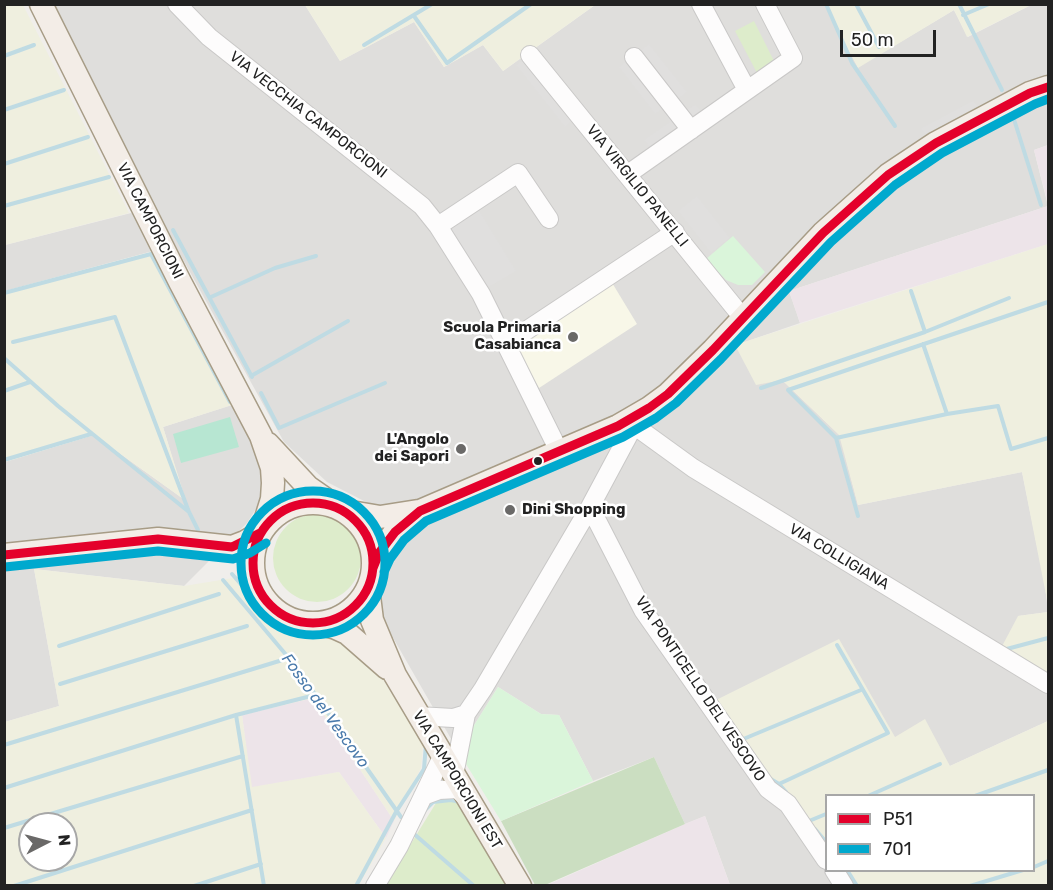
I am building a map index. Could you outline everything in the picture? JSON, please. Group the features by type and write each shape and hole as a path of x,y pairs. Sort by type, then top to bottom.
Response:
{"main road":[{"name":"VIA CAMPORCIONI","path":"41,4 180,282 261,436"},
{"path":"4,555 138,540 170,539 232,547 261,532 279,512 296,504 315,502 380,516 420,511 559,451 631,423 668,394 823,233 893,171 936,143 1030,93 1048,87"},
{"path":"261,436 304,482 357,521 368,536 373,554 372,620 395,675"},
{"path":"261,436 272,468 273,483 270,508 252,562 256,581 264,598 277,612 294,620 336,628 355,639 395,675"},
{"path":"318,623 348,612 362,599 379,553 395,532 420,511"},
{"path":"200,543 249,573 256,581"},
{"name":"VIA CAMPORCIONI EST","path":"395,675 520,885"}],"street":[{"name":"VIA VECCHIA CAMPORCIONI","path":"177,4 209,37 422,206 438,226 481,294 559,451"},
{"path":"701,4 747,90"},
{"path":"628,174 793,58 765,4"},
{"name":"VIA VIRGILIO PANELLI","path":"530,55 743,318"},
{"path":"634,57 690,130"},
{"path":"438,226 518,173 549,219"},
{"path":"506,344 675,232"},
{"path":"375,885 399,846 423,796 448,766 466,714 590,507 631,423"},
{"name":"VIA COLLIGIANA","path":"631,423 693,468 1048,684"},
{"name":"VIA PONTICELLO DEL VESCOVO","path":"590,507 644,610 768,789 788,804 825,859"},
{"path":"418,716 453,718 466,714"},
{"path":"423,796 440,790 457,789 470,801"},
{"path":"835,872 844,885"}],"shaded area":[{"path":"35,5 305,5 340,61 414,22 444,67 483,45 503,71 595,5 825,5 858,67 954,10 968,37 1031,5 1048,5 1048,145 1034,150 1048,206 789,291 800,323 736,345 782,380 840,435 858,505 1022,472 1045,585 1048,612 1018,616 1048,678 1048,721 950,766 895,737 713,702 825,849 825,872 842,872 852,885 730,885 705,816 685,824 654,757 593,781 559,715 541,714 498,687 458,751 380,615 382,579 392,543 366,502 327,482 284,442 175,245 5,291 5,245 147,209"},
{"path":"649,44 687,92 677,100 685,111 695,105 703,113 652,150 644,140 670,122 662,109 655,114 619,67"},
{"path":"524,59 572,121 565,127 516,65"},
{"path":"973,101 978,106 926,134 920,129"},
{"path":"1048,145 1048,204 1034,150"},
{"path":"697,196 730,238 711,253 678,211"},
{"path":"1048,206 1048,244 800,323 789,291"},
{"path":"477,207 516,271 485,289 447,226"},
{"name":"Scuola Primaria Casabianca","path":"611,281 637,324 539,388 516,346"},
{"path":"235,404 257,449 266,493 247,523 184,586 34,569 59,706 5,722 5,462 94,435 185,500 163,427"},
{"path":"313,698 394,821 386,838 339,772 251,788 242,715"},
{"path":"705,816 730,885 545,886 685,824"}],"green space":[{"path":"5,4 23,5 129,213 5,245"},
{"path":"305,5 595,5 503,71 483,45 444,67 414,22 340,61"},
{"path":"825,5 1031,5 967,37 954,10 858,68"},
{"path":"754,21 775,63 757,73 735,31"},
{"path":"733,236 765,272 752,285 738,285 726,280 706,259"},
{"path":"1048,244 1048,605 1022,472 858,505 839,435 782,380 756,385 735,345"},
{"path":"154,251 235,404 163,427 186,501 94,435 5,462 5,291"},
{"path":"230,417 239,447 181,463 173,434"},
{"path":"317,514 334,518 348,527 357,541 361,558 357,575 348,589 334,598 317,602 300,598 286,589 277,575 273,558 277,541 286,527 300,518"},
{"path":"34,569 184,586 239,577 270,611 287,621 319,629 370,659 423,744 421,768 394,821 313,698 242,715 252,787 339,772 386,838 359,885 5,886 5,722 59,706"},
{"path":"1048,612 1048,678 1000,650 1018,616"},
{"path":"839,639 895,737 925,719 950,766 1048,721 1048,885 852,885 842,872 1035,872 1035,794 825,794 825,849 764,775 712,702"},
{"path":"498,687 541,714 559,715 593,781 501,821 458,751"},
{"path":"654,757 685,824 545,885 535,885 501,821"},
{"path":"462,797 512,886 385,886 439,798"}],"waterway":[{"path":"364,45 432,4"},
{"path":"414,16 447,63 531,4"},
{"path":"826,4 852,63 895,126"},
{"path":"856,4 879,47"},
{"path":"959,4 1002,90"},
{"path":"963,15 989,4"},
{"path":"4,56 34,45"},
{"path":"4,110 64,90"},
{"path":"1012,113 1041,205"},
{"path":"4,164 88,137"},
{"path":"4,206 109,177"},
{"path":"173,230 252,377"},
{"path":"4,293 151,254 230,402"},
{"path":"211,297 275,268 316,256"},
{"path":"911,291 925,332"},
{"path":"761,388 925,332 1009,298"},
{"path":"858,516 836,438 788,390 1048,302"},
{"path":"13,342 115,317 189,512"},
{"path":"251,376 348,321"},
{"path":"923,344 947,414"},
{"name":"Fosso del Vescovo","path":"4,358 58,406 189,512 198,530"},
{"path":"4,391 30,382"},
{"path":"261,393 279,428 385,383"},
{"path":"836,438 947,414 998,406 1011,449 1048,438"},
{"path":"4,460 91,434"},
{"path":"232,574 260,606 278,620 312,630"},
{"name":"Fosso del Vescovo","path":"223,580 293,663 401,817"},
{"path":"59,646 219,594"},
{"path":"60,684 247,626"},
{"path":"1003,650 1048,638"},
{"path":"779,784 888,733 837,645"},
{"path":"4,745 289,658"},
{"path":"741,740 861,690"},
{"path":"4,788 236,715 315,695"},
{"path":"236,715 264,886"},
{"path":"356,886 396,812 424,769 426,744"},
{"path":"4,828 243,756"},
{"path":"872,794 940,764"},
{"path":"981,794 1048,770"},
{"path":"769,778 786,792"},
{"path":"425,810 433,802 451,800 460,802"},
{"path":"14,886 252,810"},
{"path":"809,821 825,814"},
{"path":"815,829 825,841"},
{"name":"Fosso del Vescovo","path":"413,833 474,886"},
{"path":"1035,867 1048,861"},
{"path":"194,886 261,864"},
{"path":"848,872 857,886"},
{"path":"970,886 1016,872"}],"transit line":[{"name":"P51","path":"373,568 379,553 395,532 420,511 618,426 649,408 668,394 713,350 823,233 888,175 936,143 1030,93 1048,87"},
{"name":"701","path":"384,572 390,559 404,540 426,521 623,437 656,418 676,403 721,359 831,242 895,185 942,153 1048,99"},
{"name":"701","path":"313,491 341,496 364,512 380,535 385,563 380,591 364,614 341,630 313,635 285,630 262,614 246,591 241,563 246,535 262,512 285,496 313,491"},
{"name":"P51","path":"313,503 336,507 356,520 369,540 373,563 369,586 356,606 336,619 313,623 290,619 270,606 257,586 253,563 257,540 270,520 290,507 313,503"},
{"name":"P51","path":"4,555 158,539 232,547 260,533"},
{"name":"701","path":"5,567 158,551 233,559 250,553 266,543"}],"place":[{"name":"Scuola Primaria Casabianca","path":"573,337"},
{"name":"L'Angolo dei Sapori","path":"461,449"},
{"name":"Dini Shopping","path":"510,510"}]}
